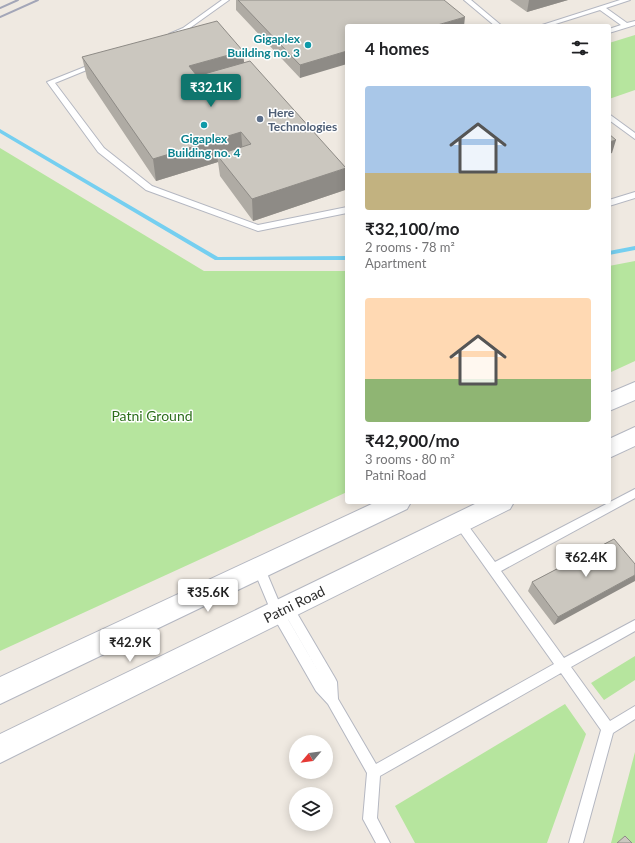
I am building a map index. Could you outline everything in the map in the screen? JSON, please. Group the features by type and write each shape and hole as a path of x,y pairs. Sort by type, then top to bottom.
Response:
{"main road":[{"path":"611,402 635,390"},
{"path":"611,448 635,436"},
{"path":"0,691 395,504"},
{"name":"Patni Road","path":"0,749 498,504"}],"lane":[{"path":"163,38 185,29 226,0"},
{"path":"467,0 497,24"},
{"path":"549,24 627,0"},
{"path":"601,8 627,26"},
{"path":"611,30 635,23"},
{"path":"103,61 51,82 101,150 149,188 258,228 345,210"},
{"path":"611,118 635,137"},
{"path":"611,202 635,195"},
{"path":"493,569 635,493"},
{"path":"460,523 608,729"},
{"path":"259,568 282,609 320,687 332,700 374,772 370,819 383,843"},
{"path":"374,772 635,625"},
{"path":"576,843 608,729 635,712"}],"green space":[{"path":"635,35 635,90 611,98 611,42"},
{"name":"Patni Ground","path":"0,148 204,271 345,271 345,493 0,651"},
{"path":"635,261 635,361 611,372 611,266"},
{"path":"635,656 635,680 604,700 591,683"},
{"path":"565,704 586,734 547,843 415,843 395,806"},
{"path":"635,752 635,843 611,843"}],"building":[{"name":"Gigaplex Building no. 3","path":"238,0 444,0 465,17 441,24 345,24 345,52 300,65"},
{"name":"Gigaplex Building no. 4","path":"217,21 243,51 189,66 197,76 250,61 345,168 252,199 217,155 251,144 241,132 153,159 82,57"},
{"path":"611,136 616,140 611,141"},
{"path":"614,539 635,564 635,575 558,617 532,582"},
{"path":"625,836 632,843 617,843"}],"waterway":[{"path":"0,131 217,259 345,258"},
{"path":"611,253 635,248"}],"railway":[{"path":"0,8 18,0"},
{"path":"0,17 38,0"}],"place":[{"name":"Gigaplex Building no. 3","path":"308,45"},
{"name":"Here Technologies","path":"260,119"},
{"name":"Gigaplex Building no. 4","path":"204,125"}]}
